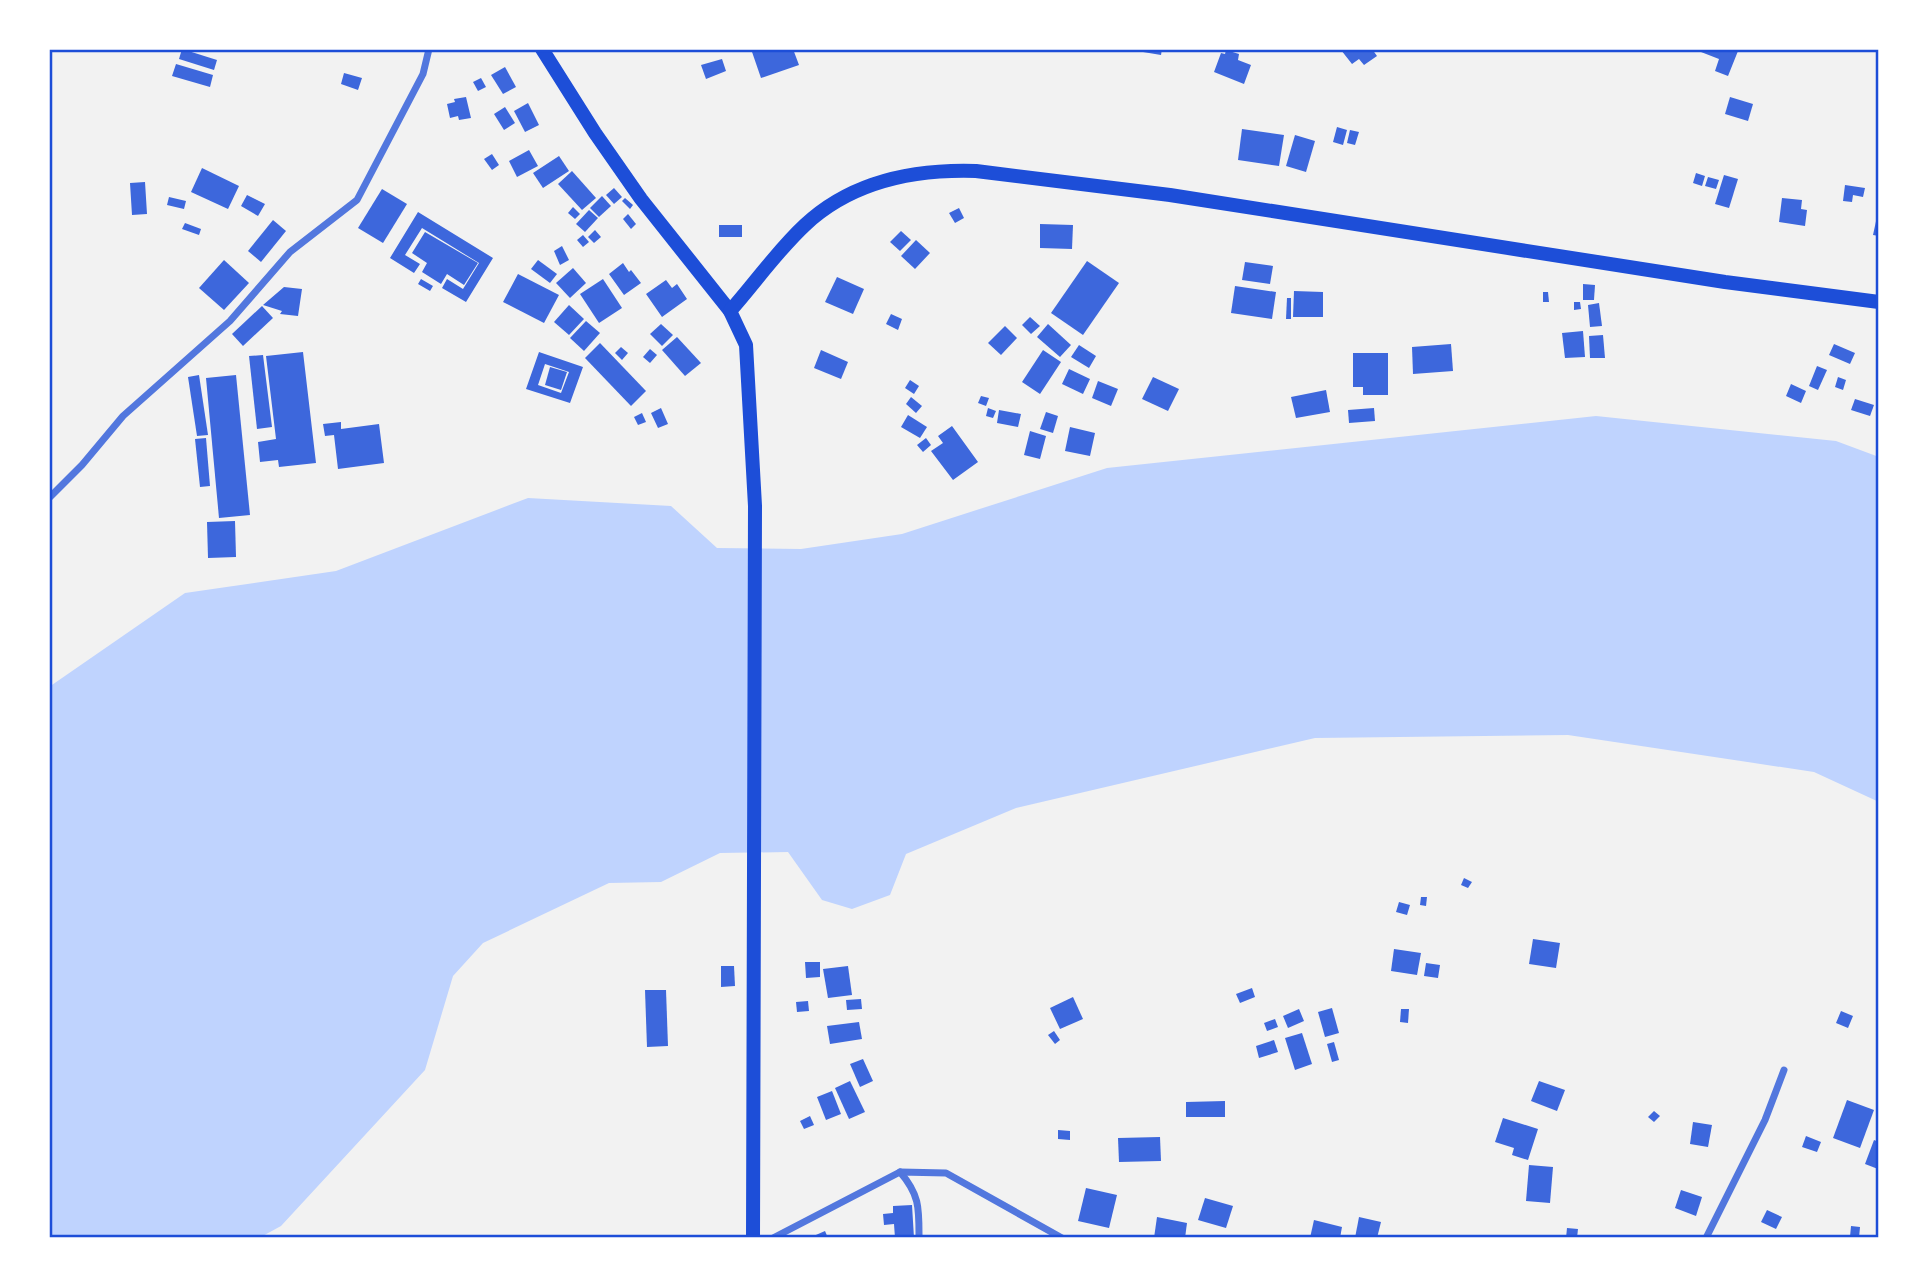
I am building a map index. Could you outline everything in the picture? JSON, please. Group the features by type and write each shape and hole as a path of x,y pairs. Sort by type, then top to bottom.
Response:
{"main road":[{"path":"542,49 641,199 730,311 746,345 755,506 753,1238"},
{"path":"730,311 785,246 831,204 857,190 890,178 946,170 976,171 1170,195 1725,282 1879,302"}],"street":[{"path":"49,498 82,465 123,416 230,321 289,252 357,200 423,74 429,49"},
{"path":"1706,1238 1765,1120 1784,1070"},
{"path":"900,1172 916,1195 919,1238"},
{"path":"773,1238 900,1172 946,1173 1062,1238"}],"water":[{"path":"1596,416 1836,441 1879,457 1879,802 1814,772 1568,735 1315,738 1016,808 906,854 890,895 852,909 822,900 788,852 720,853 661,882 609,883 483,943 453,976 425,1070 281,1226 259,1238 49,1238 49,687 185,593 336,571 528,498 671,506 717,548 801,549 902,534 1107,468"}],"building":[{"path":"182,49 217,60 214,70 179,59"},
{"path":"751,49 793,49 799,65 761,78"},
{"path":"1125,49 1162,49 1161,55"},
{"path":"1372,49 1377,56 1364,65 1359,59 1352,64 1341,50"},
{"path":"1703,49 1738,51 1728,76 1715,71 1719,59 1701,52"},
{"path":"1226,50 1239,54 1238,60 1251,65 1244,84 1214,72 1221,53 1225,54"},
{"path":"722,59 726,71 706,79 701,65"},
{"path":"176,64 213,75 210,87 172,76"},
{"path":"505,67 516,87 503,94 491,75"},
{"path":"344,73 362,78 358,90 341,84"},
{"path":"481,78 486,87 478,91 473,82"},
{"path":"466,97 471,118 450,118 447,104 455,102 454,99"},
{"path":"1730,97 1753,104 1748,121 1725,114"},
{"path":"528,103 539,125 525,132 514,111"},
{"path":"505,107 515,123 504,130 494,114"},
{"path":"1337,127 1347,130 1343,145 1333,142"},
{"path":"1242,129 1284,135 1279,166 1238,160"},
{"path":"1350,130 1359,132 1355,145 1347,143"},
{"path":"1295,135 1315,141 1306,172 1286,166"},
{"path":"529,150 538,166 517,177 509,161"},
{"path":"492,154 499,165 492,170 484,159"},
{"path":"559,156 569,171 543,188 533,173"},
{"path":"202,168 239,186 228,209 191,192"},
{"path":"572,171 596,198 582,210 558,184"},
{"path":"1696,173 1705,176 1702,186 1693,183"},
{"path":"1724,175 1738,179 1729,208 1715,204"},
{"path":"1708,177 1719,180 1716,189 1705,186"},
{"path":"145,182 147,214 132,215 130,183"},
{"path":"1845,185 1865,188 1863,197 1853,195 1852,202 1843,201"},
{"path":"614,188 622,197 614,204 606,195"},
{"path":"382,189 407,204 383,243 358,228"},
{"path":"247,195 265,204 258,216 241,206"},
{"path":"602,196 611,206 599,217 590,208"},
{"path":"169,197 186,201 184,209 167,205"},
{"path":"625,198 633,205 630,209 622,201"},
{"path":"1782,198 1802,200 1801,209 1807,210 1805,226 1779,222"},
{"path":"573,207 580,214 575,219 568,213"},
{"path":"959,208 964,218 955,223 949,213"},
{"path":"589,210 598,218 585,232 576,224"},
{"path":"418,212 493,258 466,302 442,288 447,279 463,289 479,263 422,228 405,255 420,264 414,273 390,258"},
{"path":"1879,212 1879,236 1873,235"},
{"path":"628,214 636,224 631,229 623,219"},
{"path":"273,220 286,231 261,262 248,251"},
{"path":"185,223 201,229 199,235 182,229"},
{"path":"1040,224 1073,225 1072,249 1040,248"},
{"path":"719,225 742,225 742,237 719,237"},
{"path":"595,230 601,237 594,243 588,237"},
{"path":"901,231 911,240 900,251 890,242"},
{"path":"425,232 478,263 464,285 447,274 441,284 422,272 427,263 412,253"},
{"path":"583,235 589,242 583,247 577,240"},
{"path":"916,240 930,253 915,269 901,256"},
{"path":"562,246 569,260 560,265 554,251"},
{"path":"224,260 249,283 224,310 199,288"},
{"path":"538,260 557,274 550,283 531,269"},
{"path":"1087,261 1119,283 1083,335 1051,313"},
{"path":"1245,262 1273,266 1270,284 1242,280"},
{"path":"623,263 641,283 624,295 609,274"},
{"path":"573,268 586,283 570,298 556,283"},
{"path":"518,274 559,295 544,323 503,302"},
{"path":"837,277 864,289 853,314 825,302"},
{"path":"421,279 433,286 430,291 418,284"},
{"path":"603,279 622,308 599,323 580,294"},
{"path":"666,280 672,288 677,284 687,299 662,317 646,294"},
{"path":"1583,284 1595,285 1594,300 1583,300"},
{"path":"1235,286 1276,292 1272,319 1231,313"},
{"path":"284,287 302,289 298,316 280,314 282,311 263,305"},
{"path":"1294,291 1323,292 1323,317 1293,317"},
{"path":"1543,292 1548,292 1549,302 1543,302"},
{"path":"1287,298 1291,298 1291,319 1286,319"},
{"path":"1574,302 1580,302 1581,309 1574,310"},
{"path":"1599,303 1602,326 1590,327 1588,305"},
{"path":"569,305 584,319 569,335 554,322"},
{"path":"262,306 273,318 243,346 232,334"},
{"path":"891,314 902,319 898,330 886,324"},
{"path":"1030,317 1040,326 1031,334 1022,325"},
{"path":"586,321 600,333 584,351 570,338"},
{"path":"661,324 673,335 662,346 650,334"},
{"path":"1048,324 1071,345 1060,357 1037,337"},
{"path":"1005,326 1017,338 1001,355 988,343"},
{"path":"1583,331 1585,357 1565,358 1562,333"},
{"path":"1603,335 1605,358 1590,358 1589,336"},
{"path":"677,337 701,363 685,376 662,350"},
{"path":"600,343 646,391 631,406 585,358"},
{"path":"1451,344 1453,371 1413,374 1412,347"},
{"path":"1834,344 1855,353 1850,364 1829,355"},
{"path":"1079,345 1096,356 1089,368 1071,357"},
{"path":"621,347 628,353 622,360 615,353"},
{"path":"650,349 657,355 650,363 643,357"},
{"path":"821,350 848,362 841,379 814,368"},
{"path":"1043,350 1061,362 1040,394 1022,382"},
{"path":"303,352 316,463 279,467 278,460 260,462 258,442 276,439 266,356"},
{"path":"539,352 583,367 570,403 526,389","holes":["545,364 569,372 561,393 538,385"]},
{"path":"1353,353 1388,353 1388,395 1363,395 1363,387 1353,387"},
{"path":"263,355 272,427 257,429 249,356"},
{"path":"1817,366 1827,370 1818,390 1809,386"},
{"path":"550,367 567,372 561,390 545,385"},
{"path":"1069,369 1090,379 1083,394 1062,384"},
{"path":"199,375 208,435 197,436 188,377"},
{"path":"236,375 250,515 219,518 206,378"},
{"path":"1153,377 1179,389 1168,411 1142,399"},
{"path":"1838,377 1846,380 1843,390 1835,387"},
{"path":"910,380 919,386 914,394 905,388"},
{"path":"1098,381 1118,389 1111,406 1092,398"},
{"path":"1791,384 1806,391 1801,403 1786,396"},
{"path":"1326,390 1330,412 1296,418 1291,397"},
{"path":"981,396 989,398 986,406 978,403"},
{"path":"911,397 922,406 916,413 906,404"},
{"path":"1855,399 1874,405 1870,416 1851,410"},
{"path":"661,408 668,424 658,428 651,413"},
{"path":"988,408 996,411 993,418 986,416"},
{"path":"1374,408 1375,421 1349,423 1348,410"},
{"path":"999,410 1021,414 1018,427 997,423"},
{"path":"1046,412 1058,416 1053,433 1040,429"},
{"path":"642,413 646,422 638,425 634,417"},
{"path":"908,415 927,427 920,438 901,427"},
{"path":"341,422 341,429 379,424 384,463 338,469 334,435 325,436 323,424"},
{"path":"952,426 978,462 953,480 931,451 943,443 938,436"},
{"path":"1070,427 1095,433 1090,456 1065,451"},
{"path":"1030,431 1046,436 1040,459 1024,455"},
{"path":"206,438 210,486 200,487 195,439"},
{"path":"926,438 931,445 923,452 917,445"},
{"path":"235,521 236,557 208,558 207,522"},
{"path":"1464,878 1472,882 1468,888 1461,885"},
{"path":"1421,897 1427,897 1426,906 1420,905"},
{"path":"1399,902 1410,905 1407,915 1396,912"},
{"path":"1533,939 1560,943 1556,968 1529,964"},
{"path":"1394,949 1421,953 1417,975 1391,971"},
{"path":"805,962 820,962 820,977 806,978"},
{"path":"1426,963 1440,965 1438,978 1424,976"},
{"path":"721,966 734,966 735,986 721,987"},
{"path":"848,966 852,995 828,998 823,969"},
{"path":"1252,988 1255,997 1240,1003 1236,994"},
{"path":"645,990 666,990 668,1046 647,1047"},
{"path":"1073,997 1083,1019 1060,1029 1050,1008"},
{"path":"861,999 862,1009 847,1010 846,1000"},
{"path":"808,1001 809,1011 797,1012 796,1002"},
{"path":"1332,1008 1339,1033 1325,1037 1318,1012"},
{"path":"1299,1009 1304,1021 1288,1028 1283,1016"},
{"path":"1401,1009 1409,1009 1408,1023 1400,1022"},
{"path":"1841,1011 1853,1016 1848,1028 1836,1023"},
{"path":"1275,1019 1278,1027 1267,1031 1264,1023"},
{"path":"859,1022 862,1039 830,1044 827,1026"},
{"path":"1054,1031 1060,1040 1055,1044 1048,1035"},
{"path":"1302,1033 1312,1064 1295,1070 1285,1038"},
{"path":"1274,1040 1278,1052 1259,1058 1256,1046"},
{"path":"1334,1042 1339,1060 1332,1062 1327,1044"},
{"path":"863,1059 873,1081 860,1087 850,1064"},
{"path":"850,1081 865,1112 849,1119 835,1088"},
{"path":"1539,1081 1565,1090 1557,1111 1531,1101"},
{"path":"832,1091 841,1114 826,1120 817,1097"},
{"path":"1847,1100 1874,1110 1860,1148 1833,1138"},
{"path":"1225,1101 1225,1117 1186,1117 1186,1102"},
{"path":"1654,1111 1660,1116 1654,1122 1648,1117"},
{"path":"810,1116 814,1125 804,1129 800,1121"},
{"path":"1503,1118 1538,1129 1528,1160 1512,1155 1514,1148 1495,1142"},
{"path":"1693,1122 1712,1125 1708,1147 1690,1144"},
{"path":"1058,1130 1070,1131 1070,1140 1058,1139"},
{"path":"1806,1136 1821,1142 1817,1152 1802,1147"},
{"path":"1160,1137 1161,1161 1119,1162 1118,1138"},
{"path":"1874,1140 1879,1142 1878,1169 1865,1164"},
{"path":"1529,1165 1553,1167 1550,1203 1526,1201"},
{"path":"1086,1188 1117,1195 1109,1228 1078,1221"},
{"path":"1681,1190 1702,1197 1696,1216 1675,1208"},
{"path":"1205,1198 1233,1206 1226,1228 1198,1220"},
{"path":"912,1205 914,1238 895,1238 894,1224 884,1225 883,1214 893,1213 893,1206"},
{"path":"1767,1210 1782,1217 1776,1229 1761,1222"},
{"path":"1157,1217 1187,1223 1185,1238 1154,1238"},
{"path":"1359,1217 1381,1222 1377,1238 1355,1238"},
{"path":"1314,1220 1342,1227 1340,1238 1310,1238"},
{"path":"1851,1226 1860,1227 1859,1238 1850,1237"},
{"path":"1567,1228 1578,1229 1577,1238 1566,1238"},
{"path":"825,1231 828,1238 809,1238"}]}
